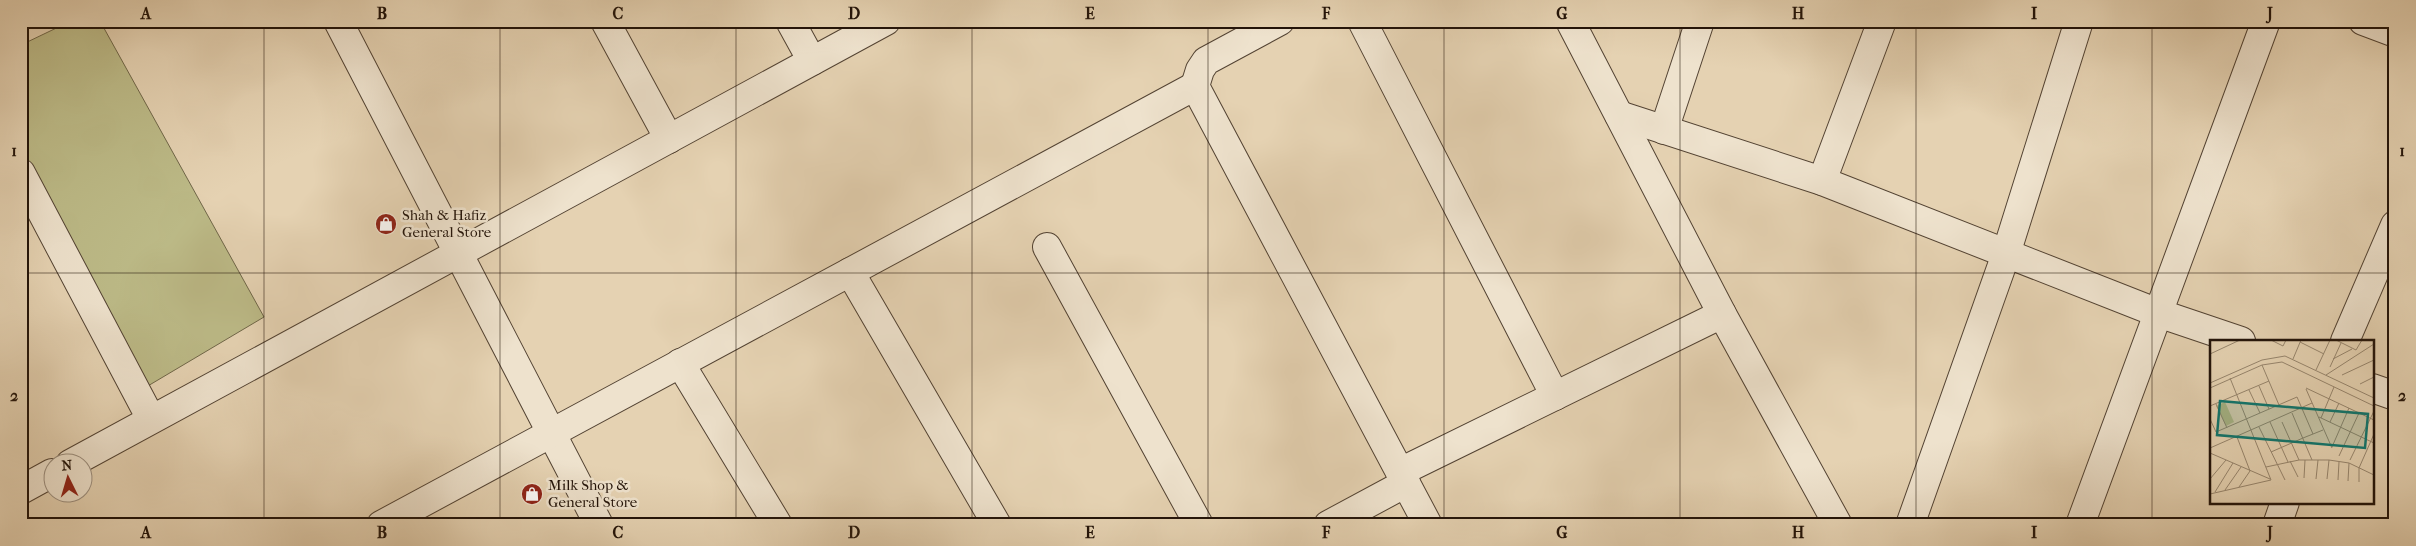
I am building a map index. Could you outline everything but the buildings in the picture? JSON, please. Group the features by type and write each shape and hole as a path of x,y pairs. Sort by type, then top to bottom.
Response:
{"street":[{"path":"338,21 598,525"},
{"path":"605,21 669,139"},
{"path":"790,21 812,61"},
{"path":"88,454 886,21"},
{"path":"381,525 1195,86 1200,70 1206,61 1280,21"},
{"path":"1362,21 1555,396"},
{"path":"1570,21 1722,314 1838,525"},
{"path":"1664,130 1700,21"},
{"path":"1822,180 1882,21"},
{"path":"1910,525 2006,254 2080,21"},
{"path":"2080,525 2266,21"},
{"path":"2363,21 2395,33"},
{"path":"1195,86 1428,525"},
{"path":"1618,115 1822,180 2158,313 2238,340"},
{"path":"21,172 152,419"},
{"path":"2345,340 2395,225"},
{"path":"1047,247 1199,525"},
{"path":"850,272 997,525"},
{"path":"1328,525 1403,478 1555,396 1722,314"},
{"path":"680,363 778,525"},
{"path":"2374,389 2395,396"},
{"path":"21,490 42,478"},
{"path":"2277,525 2284,504"}],"shaded area":[{"path":"71,21 100,21 264,317 136,393 21,193 21,45"}],"place":[{"name":"Shah & Hafiz General Store","path":"386,224"},
{"name":"Milk Shop & General Store","path":"532,494"}]}
